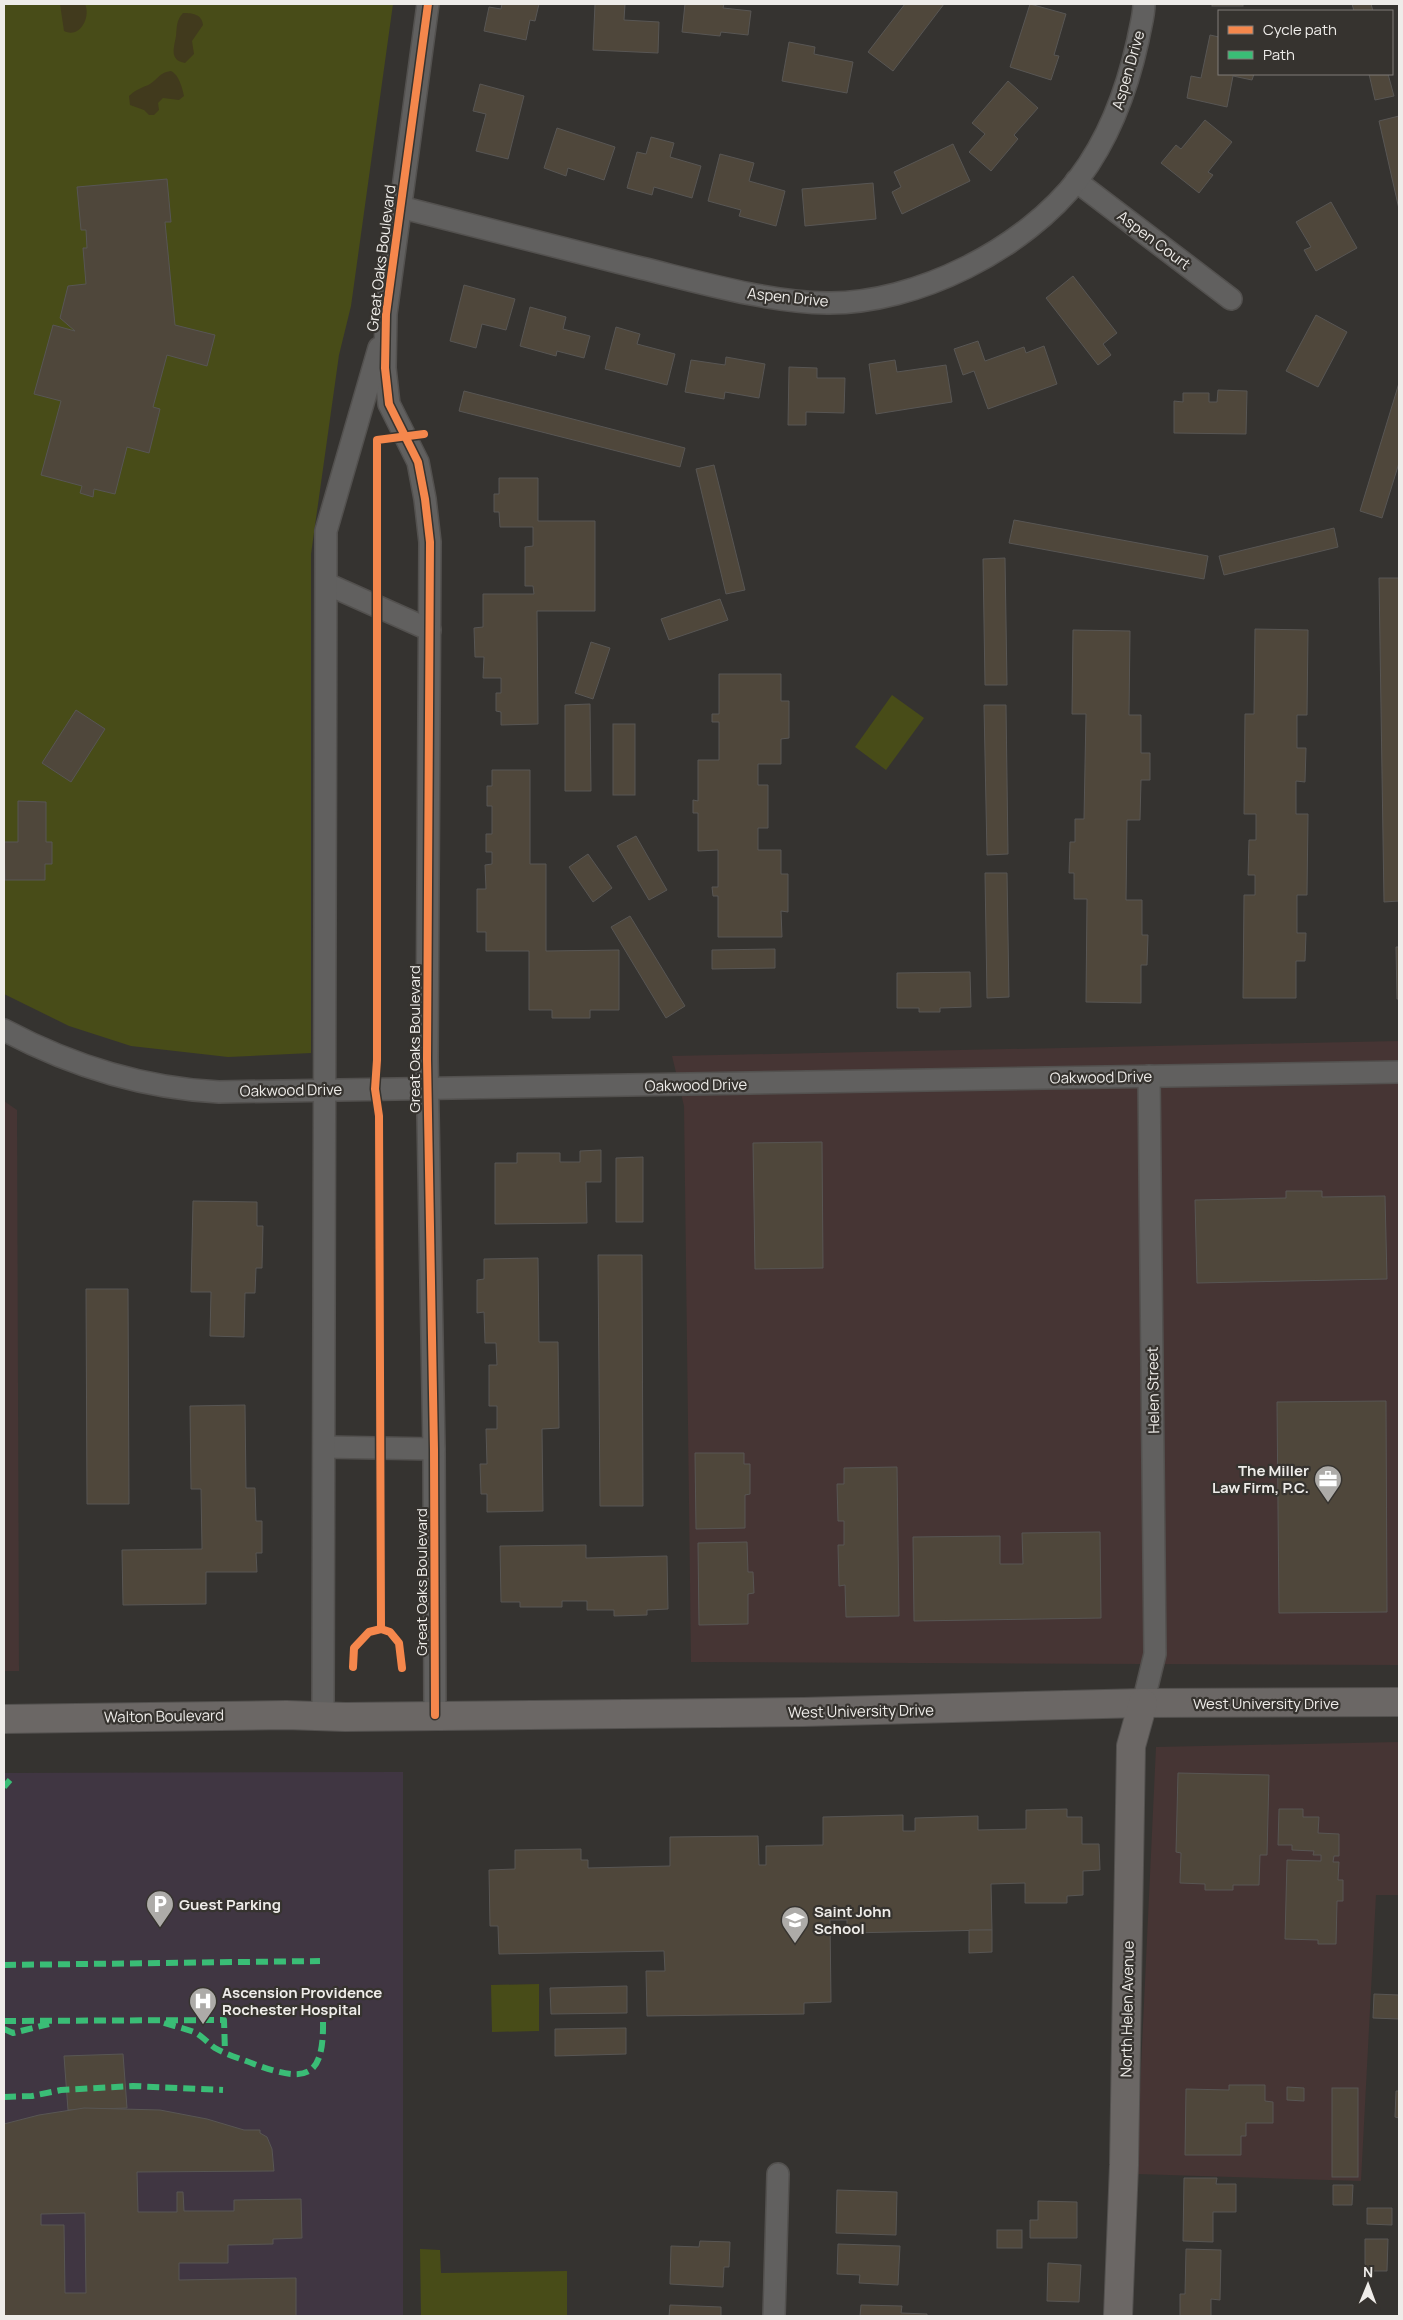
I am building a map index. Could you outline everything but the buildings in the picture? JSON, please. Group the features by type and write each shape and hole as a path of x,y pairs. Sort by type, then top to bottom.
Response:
{"main road":[{"name":"West University Drive","path":"323,1715 345,1717 803,1712 1143,1703 1399,1702"},
{"name":"North Helen Avenue","path":"1118,2316 1124,2155 1131,1746 1143,1703"},
{"name":"Walton Boulevard","path":"4,1719 323,1715"}],"street":[{"name":"Great Oaks Boulevard","path":"428,4 400,207 386,327 385,368 390,404 418,462 430,542 427,1088 434,1449 435,1715"},
{"name":"Aspen Drive","path":"400,207 744,292 826,303 866,300 924,286 969,266 1021,234 1064,197 1095,156 1114,120 1132,69 1144,4"},
{"name":"Aspen Court","path":"1076,181 1231,299"},
{"name":"Great Oaks Boulevard","path":"323,1715 326,531 386,327"},
{"path":"327,584 430,630"},
{"name":"Oakwood Drive","path":"4,1030 39,1049 110,1075 183,1090 219,1092 1399,1072"},
{"name":"Helen Street","path":"1143,1703 1155,1654 1150,1076"},
{"path":"324,1447 434,1449"},
{"path":"774,2316 778,2174"}],"shaded area":[{"path":"1399,1041 1399,1665 691,1662 684,1106 672,1056"},
{"path":"4,1101 17,1110 19,1671 4,1671"},
{"path":"1399,1742 1399,1895 1376,1895 1361,2181 1136,2174 1156,1747"},
{"name":"Ascension Providence Rochester Hospital","path":"403,1772 403,2316 4,2316 4,1773"}],"green space":[{"path":"4,4 393,4 351,306 339,355 311,554 311,1053 228,1057 131,1046 69,1026 4,994"},
{"path":"892,695 924,718 886,770 855,747"},
{"path":"539,1984 539,2031 492,2032 491,1985"},
{"path":"420,2249 440,2250 441,2273 567,2271 567,2316 421,2316"}],"sand":[{"path":"60,4 85,4 85,20 83,25 75,32 64,31"},
{"path":"183,13 199,16 203,25 192,41 194,54 185,63 177,59 174,53 177,24"},
{"path":"171,71 178,78 184,96 179,100 163,98 158,103 159,110 154,115 149,115 144,110 130,105 129,96 150,84 164,73"}],"marked path":[{"path":"4,1787 10,1780"},
{"path":"4,1965 320,1961"},
{"path":"4,2021 224,2020 225,2052"},
{"path":"164,2023 194,2032 215,2048 234,2057 271,2070 298,2074 308,2072 315,2066 320,2056 323,2021"},
{"path":"4,2029 13,2033 49,2024"},
{"path":"4,2097 32,2096 61,2090 133,2086 223,2090"}],"cycle path":[{"path":"428,4 386,314 385,368 389,404 418,462 430,542 427,1059 434,1449 435,1715"},
{"path":"381,1629 379,1116 375,1089 377,1060 377,440 424,434"},
{"path":"353,1667 354,1648 369,1632 381,1629 390,1632 399,1643 402,1668"}],"place":[{"name":"The Miller Law Firm, P.C.","path":"1328,1503"},
{"name":"Guest Parking","path":"160,1928"},
{"name":"Saint John School","path":"795,1944"},
{"name":"Ascension Providence Rochester Hospital","path":"203,2025"}]}
